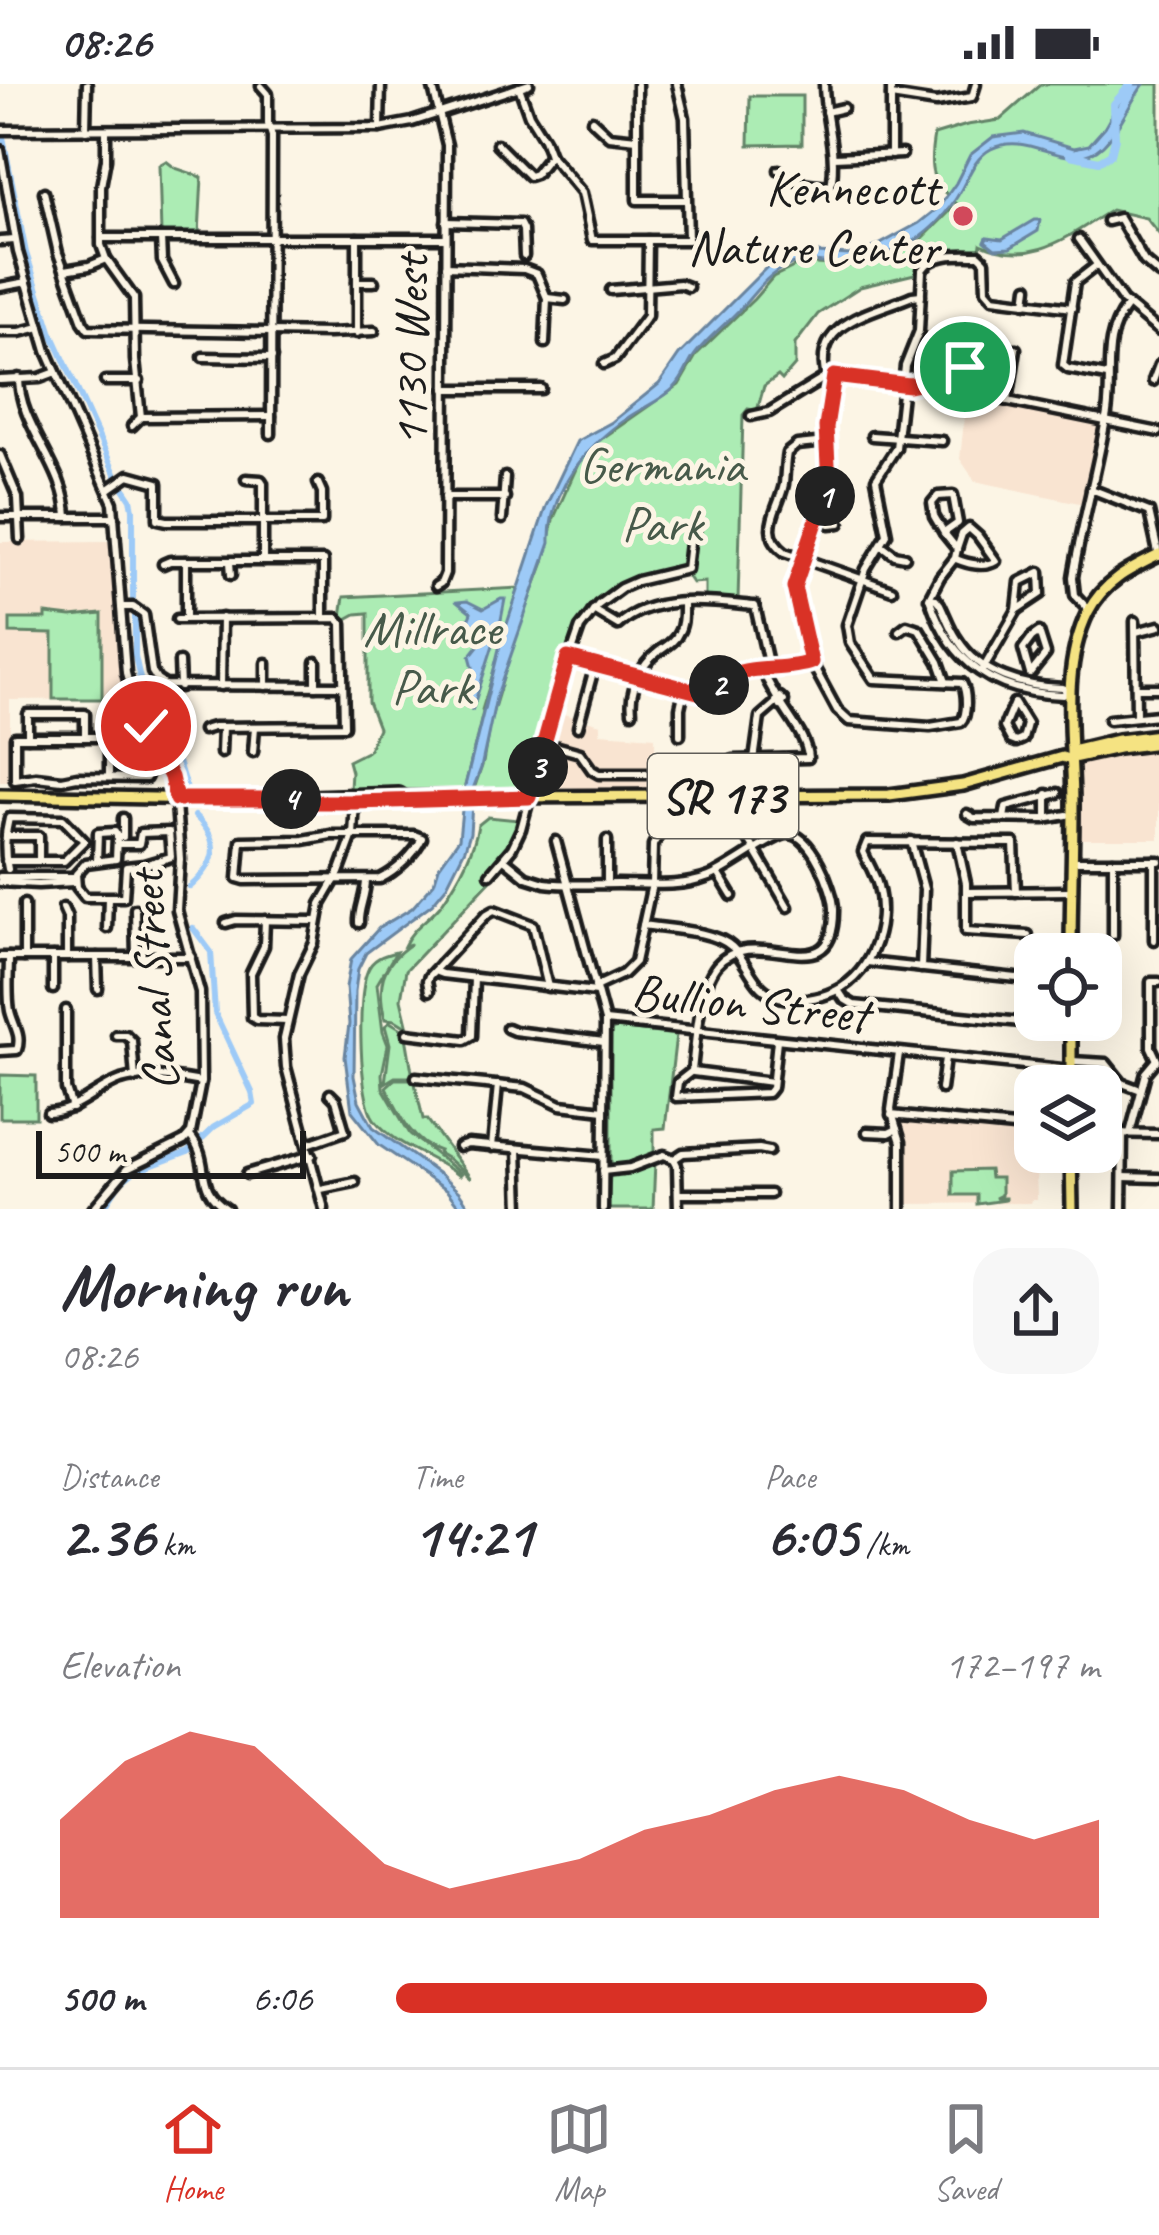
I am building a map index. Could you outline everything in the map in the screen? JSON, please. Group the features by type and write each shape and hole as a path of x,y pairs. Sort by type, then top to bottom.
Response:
{"main road":[{"path":"1071,933 1069,691 1079,640 1089,610 1115,579 1159,556"},
{"name":"SR 173","path":"0,795 305,799 399,794 405,798 917,793 982,781 1069,754 1159,739"},
{"path":"1069,754 1070,845"},
{"path":"1072,1173 1072,1209"}],"street":[{"path":"86,84 86,130"},
{"path":"380,128 381,84"},
{"name":"1130 West","path":"432,84 447,142 445,573 436,586"},
{"path":"0,130 380,128 529,84"},
{"path":"637,84 637,200 687,200"},
{"path":"519,87 550,155 582,193 592,240 688,240 685,118 677,84"},
{"path":"779,170 801,183 831,187 834,157 824,84"},
{"path":"891,84 892,155"},
{"path":"891,95 942,103 970,98 976,84"},
{"path":"261,86 268,94 272,136 272,434"},
{"path":"826,112 843,108"},
{"path":"592,120 609,136 637,140"},
{"path":"106,130 101,238 106,259 134,296 141,417"},
{"path":"497,144 527,176 535,175 550,155"},
{"name":"Canal Street","path":"0,151 4,195 40,327 56,372 112,486 126,673 134,702 171,777 180,859 177,910 200,992 201,1082 194,1141 127,1169 93,1209"},
{"path":"834,157 902,154"},
{"path":"44,192 64,270 87,328 374,331"},
{"path":"1107,221 1119,218 1144,262 1159,274"},
{"path":"446,222 520,224 524,256"},
{"path":"101,238 446,238"},
{"path":"161,238 162,261 174,284"},
{"path":"357,238 357,333"},
{"path":"1079,239 1127,306 1159,331"},
{"path":"0,241 15,240"},
{"path":"604,364 615,359 643,326 649,309 648,240"},
{"path":"921,295 836,330 823,351 830,376 829,484 794,587 811,662 848,721 934,727 965,717 961,682 882,681 869,674 847,632 862,579 887,529 876,479 893,454 897,438 907,358 919,331 921,295 922,270 936,257 979,255 985,261 989,295 998,301 1072,308"},
{"path":"64,270 106,259"},
{"path":"446,266 520,269 538,276 547,298 545,343"},
{"path":"1097,266 1076,280 1063,367 1108,376"},
{"path":"0,287 27,282"},
{"path":"357,282 374,282"},
{"path":"611,290 688,287"},
{"path":"1026,304 1028,287"},
{"path":"547,298 565,300"},
{"path":"1089,610 1076,597 1072,577 1105,421 1110,336 1127,306"},
{"path":"0,332 40,327"},
{"path":"961,386 965,343"},
{"path":"1007,400 1016,349"},
{"path":"203,358 272,358"},
{"path":"1154,381 1159,365"},
{"path":"0,380 40,378 56,372"},
{"path":"751,416 771,410 830,376 865,377 903,385 933,380 984,396 1159,432"},
{"path":"19,378 21,396 65,496 67,517"},
{"path":"105,381 139,381"},
{"path":"445,389 541,389"},
{"path":"132,426 141,417 272,416"},
{"path":"872,436 942,442"},
{"path":"826,442 797,445 788,451 772,536 778,547 804,559 892,590"},
{"path":"0,454 16,492 20,539"},
{"path":"112,486 130,475 158,483 158,520 322,521 318,483"},
{"path":"502,519 505,477"},
{"path":"246,479 261,480 263,561"},
{"path":"1091,489 1149,512 1159,556"},
{"path":"944,532 958,523 953,495 938,496 932,503 934,516 944,532 953,546 957,548"},
{"path":"445,497 505,497"},
{"path":"0,517 115,517"},
{"path":"817,519 839,523"},
{"path":"955,558 971,564 997,560 968,528 930,599 940,604 964,649 983,670 1022,687 1069,691"},
{"path":"490,874 518,838 576,634 608,596 637,581 687,569 695,531"},
{"path":"882,545 905,557"},
{"path":"186,561 182,618 338,618 342,622 344,726 203,730"},
{"path":"278,561 278,572"},
{"path":"163,564 323,561 323,618"},
{"path":"230,562 231,574"},
{"path":"983,670 1017,610 1020,582 1040,572 1040,595 1017,610"},
{"path":"593,610 618,626 647,607 683,603 755,606 770,685 809,757 734,760"},
{"path":"632,712 638,677 648,660 679,634 683,603"},
{"path":"121,607 133,607 143,615 152,672 165,686 343,686"},
{"path":"221,686 222,618"},
{"path":"1135,621 1136,716"},
{"path":"898,632 907,625 919,629 946,682"},
{"path":"1136,632 1159,626"},
{"path":"1014,703 1027,724 1023,739 1016,742 1004,727 1014,703 1022,687 1046,654 1039,632 1023,649 1030,674"},
{"path":"568,658 684,690 711,690 733,674 811,662"},
{"path":"178,662 180,686"},
{"path":"316,662 316,686"},
{"path":"266,663 266,686"},
{"path":"578,727 595,665"},
{"path":"1136,688 1159,688"},
{"path":"680,735 684,690"},
{"path":"754,760 760,718 778,702"},
{"path":"126,711 134,726 154,760 146,778 15,780 15,737 108,741 134,726 145,724"},
{"path":"28,737 28,714 85,714 85,737"},
{"path":"1109,720 1158,715"},
{"path":"220,753 222,727"},
{"path":"253,752 255,727"},
{"path":"108,741 109,777"},
{"path":"544,742 580,753 598,774 654,774"},
{"path":"1004,818 1006,807 1058,793"},
{"path":"1047,794 1047,817"},
{"path":"325,1209 284,1062 284,1039 301,969 314,943 316,921 353,835 355,798"},
{"path":"968,814 974,818 1067,815"},
{"path":"9,818 63,819 84,842 64,861 7,865 6,836 9,818"},
{"path":"117,841 123,837 123,818"},
{"path":"75,879 80,867 97,860 116,860 115,832 98,832 97,860"},
{"path":"75,879 85,897 125,897 127,866 170,859 170,832 141,833 139,844 117,841"},
{"path":"504,859 532,880 688,883 718,873 785,834 806,842 833,896 833,928 824,946 808,954 760,948 736,951 721,961 712,974 697,1031 692,1072"},
{"path":"353,835 422,838 389,875 377,880 238,878 239,843 243,841 353,835"},
{"path":"746,835 788,907"},
{"path":"6,836 39,836 39,860"},
{"path":"434,971 596,990 623,974 632,966 643,925 657,838"},
{"path":"607,840 607,884"},
{"path":"556,841 605,1021"},
{"path":"643,925 718,938 736,951 758,989 800,999 838,990 867,962 878,935 879,893 863,849 869,841 1015,843 1016,892"},
{"path":"911,841 924,889 921,968"},
{"path":"958,842 967,931 1014,934"},
{"path":"70,856 80,867"},
{"path":"1070,861 1156,861 1154,940"},
{"path":"1113,861 1113,933"},
{"path":"718,873 731,896"},
{"path":"0,879 75,879"},
{"path":"359,923 366,880"},
{"path":"966,892 1070,891"},
{"path":"107,898 107,928"},
{"path":"24,904 24,957"},
{"path":"64,908 67,957"},
{"path":"136,909 136,957"},
{"path":"429,991 428,978 495,910 534,928 548,987"},
{"path":"265,920 264,946 251,974 252,1018 287,1022"},
{"path":"226,922 316,921"},
{"path":"0,1051 17,1050 20,1045 10,1010 5,957 191,957"},
{"path":"53,957 53,989"},
{"path":"98,957 98,989"},
{"path":"867,962 1014,978"},
{"path":"407,1033 465,1040 472,1036 474,978"},
{"path":"1122,1209 1127,1133 1146,1073 1158,1059 1151,1047 1151,982 1159,982"},
{"path":"838,990 854,1005 1014,1021"},
{"path":"66,1010 66,1089 72,1108"},
{"name":"Bullion Street","path":"603,1209 605,1021 945,1058 1055,1065"},
{"path":"507,1028 604,1042"},
{"path":"116,1035 126,1035 134,1043 135,1078"},
{"path":"772,1082 692,1072 678,1082 676,1097 768,1093 772,1082 777,1040"},
{"path":"899,1053 891,1115 901,1142 901,1209"},
{"path":"941,1089 945,1058"},
{"name":"Bullion Street","path":"1079,1065 1108,1065"},
{"path":"416,1076 535,1091 561,1106 604,1110"},
{"path":"48,1113 72,1108 113,1084 135,1078 201,1082"},
{"name":"Bullion Street","path":"1122,1083 1141,1090"},
{"path":"492,1147 498,1085"},
{"path":"308,1144 345,1131 337,1100 330,1094"},
{"path":"891,1115 1014,1128"},
{"path":"867,1132 897,1129"},
{"path":"1122,1133 1159,1134"},
{"path":"194,1141 207,1190 227,1209"},
{"path":"459,1148 468,1144 603,1156"},
{"path":"518,1149 520,1209"},
{"path":"674,1159 683,1153 769,1151"},
{"path":"248,1174 312,1155"},
{"path":"603,1172 664,1156 674,1159 678,1209"},
{"path":"1123,1177 1159,1178"},
{"path":"321,1189 355,1182"},
{"path":"678,1194 770,1194"}],"shaded area":[{"path":"967,392 1097,421 1084,504 975,481 960,459"},
{"path":"111,541 118,660 127,699 10,700 10,782 0,782 0,542"},
{"path":"556,712 601,724 600,733 655,737 656,790 542,787 539,781"},
{"path":"1159,748 1159,839 1074,839 1075,763"},
{"path":"901,1118 1014,1131 1014,1173 1036,1173 1037,1200 905,1204 904,1137 897,1123"}],"green space":[{"name":"Germania Park","path":"1041,84 1159,84 1159,234 1146,218 1111,210 1064,239 1033,250 1017,252 981,244 980,251 931,255 919,273 860,287 818,314 795,344 795,365 782,380 778,376 764,386 757,411 748,409 743,415 738,601 705,601 705,582 692,583 682,568 611,592 594,607 568,649 525,788 474,789 490,721 544,562 553,520 584,451 679,385 697,354 773,277 802,263 866,263 920,241 957,204 933,174 934,135 1000,120"},
{"path":"750,96 802,96 802,144 749,145"},
{"path":"166,161 202,177 199,234 161,234 159,165"},
{"name":"Millrace Park","path":"519,588 482,710 464,790 350,789 348,761 368,751 378,728 368,702 368,613 345,620 341,616 344,597"},
{"path":"46,614 102,614 102,699 53,699 53,634 10,633 10,619 46,619"},
{"path":"488,817 519,820 511,844 485,873 490,881 406,970 401,999 408,1028 385,1019 381,996 387,968 448,894 469,855 478,825"},
{"path":"396,952 377,984 388,1045 383,1088 410,1134 459,1176 393,1137 369,1108 361,1047 364,984 372,963"},
{"path":"390,1022 405,1031 413,1077 395,1077 385,1083 390,1044 385,1026"},
{"path":"611,1030 676,1035 665,1128 654,1129 654,1152 611,1165"},
{"path":"0,1075 36,1076 36,1118 0,1118"},
{"path":"395,1079 414,1079 423,1119 471,1179 406,1125 386,1087"},
{"path":"655,1162 653,1209 608,1209 610,1175"},
{"path":"989,1170 990,1178 1001,1178 1001,1195 995,1198 1005,1200 977,1204 977,1195 953,1195 953,1171"}],"water":[{"path":"1129,84 1144,84 1109,138 1090,154 1076,157 1020,144 991,149 974,165 945,213 909,244 855,263 799,263 778,271 704,344 675,387 599,441 563,487 550,543 496,698 473,789 465,849 432,904 366,953 358,969 354,1076 359,1101 373,1127 459,1192 471,1209 461,1209 447,1191 379,1145 352,1111 345,1057 346,987 351,959 379,928 412,908 434,883 459,839 464,790 500,645 546,506 577,441 612,422 659,384 679,355 767,267 801,252 850,255 919,223 939,207 970,155 993,137 1024,133 1074,148 1089,145"},
{"path":"1040,220 1038,231 1010,248 995,249 985,241 987,237 1002,239"},
{"path":"505,599 501,620 472,711 468,674 473,667 470,656 478,646 466,626 471,613 457,602 483,609"}],"waterway":[{"path":"1070,155 1099,161 1111,154 1114,104 1131,84"},
{"path":"3,137 26,253 51,331 117,478 131,499 133,598"},
{"path":"135,616 135,656 147,711 177,759 186,787"},
{"path":"190,887 206,870 213,853 210,835 195,816"},
{"path":"103,1209 120,1183 134,1172 188,1152 214,1127 254,1104 215,1013 211,952 193,928"}],"place":[{"name":"Kennecott Nature Center","path":"963,216"}],"route":[{"path":"146,726 171,777 176,799 355,802 529,797 568,658 698,692 711,690 739,673 811,662 794,587 829,484 826,427 834,376 909,385 933,380 961,386 965,367"}]}
